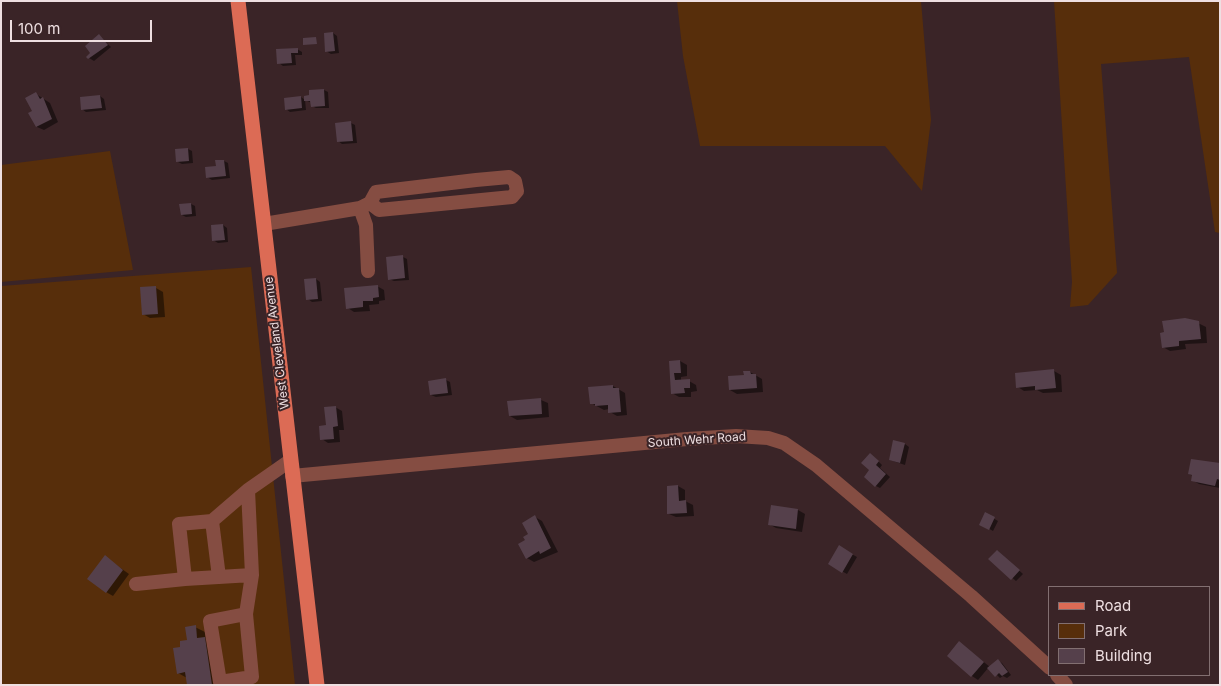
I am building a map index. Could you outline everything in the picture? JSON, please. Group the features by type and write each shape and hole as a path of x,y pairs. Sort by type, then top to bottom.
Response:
{"main road":[{"name":"West Cleveland Avenue","path":"238,1 317,685"}],"street":[{"path":"264,224 365,206 379,210 512,197 517,191 515,181 509,177 376,192 365,206 368,270"},
{"name":"South Wehr Road","path":"292,476 687,439 736,436 768,438 784,443 816,465 971,596 1048,666"},
{"path":"185,579 179,524 212,521 248,490 291,460"},
{"path":"246,614 210,621 220,682 252,677 246,614 252,575 248,490"},
{"path":"212,521 219,577"},
{"path":"136,584 252,575"}],"green space":[{"path":"677,1 921,1 931,120 922,191 885,146 700,146 683,56"},
{"path":"1054,1 1220,1 1220,233 1215,232 1189,57 1101,64 1117,273 1088,305 1070,307 1072,282"},
{"path":"110,151 133,270 1,282 1,165"},
{"path":"251,267 295,685 1,685 1,286"}],"building":[{"path":"333,32 335,51 325,52 324,33"},
{"path":"99,34 108,45 88,59 86,57 90,53 85,46"},
{"path":"316,37 317,44 303,45 303,38"},
{"path":"298,48 298,53 291,53 292,63 277,64 276,49"},
{"path":"324,89 325,106 311,107 310,101 304,101 304,96 309,95 309,90"},
{"path":"36,92 40,99 43,97 52,119 36,127 28,113 32,111 25,98"},
{"path":"100,95 102,108 81,110 80,97"},
{"path":"301,96 302,108 285,110 284,98"},
{"path":"351,121 353,141 337,142 335,123"},
{"path":"188,148 189,161 176,162 175,149"},
{"path":"215,160 224,160 226,176 206,178 205,167 216,166"},
{"path":"191,203 192,214 181,215 179,204"},
{"path":"223,224 225,240 212,241 211,225"},
{"path":"403,255 405,278 388,280 386,257"},
{"path":"316,278 318,299 306,300 304,279"},
{"path":"378,285 379,297 373,298 373,301 363,301 363,307 346,309 344,288"},
{"path":"156,286 158,314 142,315 140,287"},
{"path":"1185,318 1199,321 1201,339 1179,341 1179,346 1162,348 1160,333 1164,332 1162,321"},
{"path":"680,360 681,373 674,373 675,380 690,379 690,388 684,388 685,393 671,394 669,361"},
{"path":"1054,369 1056,388 1035,390 1035,386 1016,388 1015,373"},
{"path":"743,371 750,371 751,374 756,374 757,388 729,390 728,376 744,375"},
{"path":"446,378 448,393 430,395 428,381"},
{"path":"613,385 613,388 619,388 621,412 608,413 608,405 595,406 595,404 590,404 588,387"},
{"path":"541,398 542,414 509,416 507,401"},
{"path":"336,406 338,426 333,427 334,439 320,440 319,426 326,425 324,407"},
{"path":"893,440 905,443 900,463 889,460"},
{"path":"870,453 879,461 876,465 886,474 875,487 864,477 869,470 861,463"},
{"path":"1191,459 1220,463 1220,480 1217,479 1215,486 1191,481 1192,475 1188,474"},
{"path":"678,485 679,501 686,500 687,513 667,514 667,486"},
{"path":"771,505 798,509 796,529 768,525"},
{"path":"985,512 995,517 989,530 979,525"},
{"path":"535,515 551,548 540,554 539,551 526,559 518,544 525,540 523,537 528,534 522,523"},
{"path":"839,545 853,554 842,573 828,564"},
{"path":"997,550 1020,570 1011,580 988,559"},
{"path":"105,555 123,570 106,593 87,579"},
{"path":"196,625 197,638 205,637 212,685 187,685 185,672 177,674 173,648 180,647 180,641 187,640 185,627"},
{"path":"959,641 984,662 971,677 947,656"},
{"path":"998,659 1008,672 1002,676 999,673 995,677 987,668"}]}
